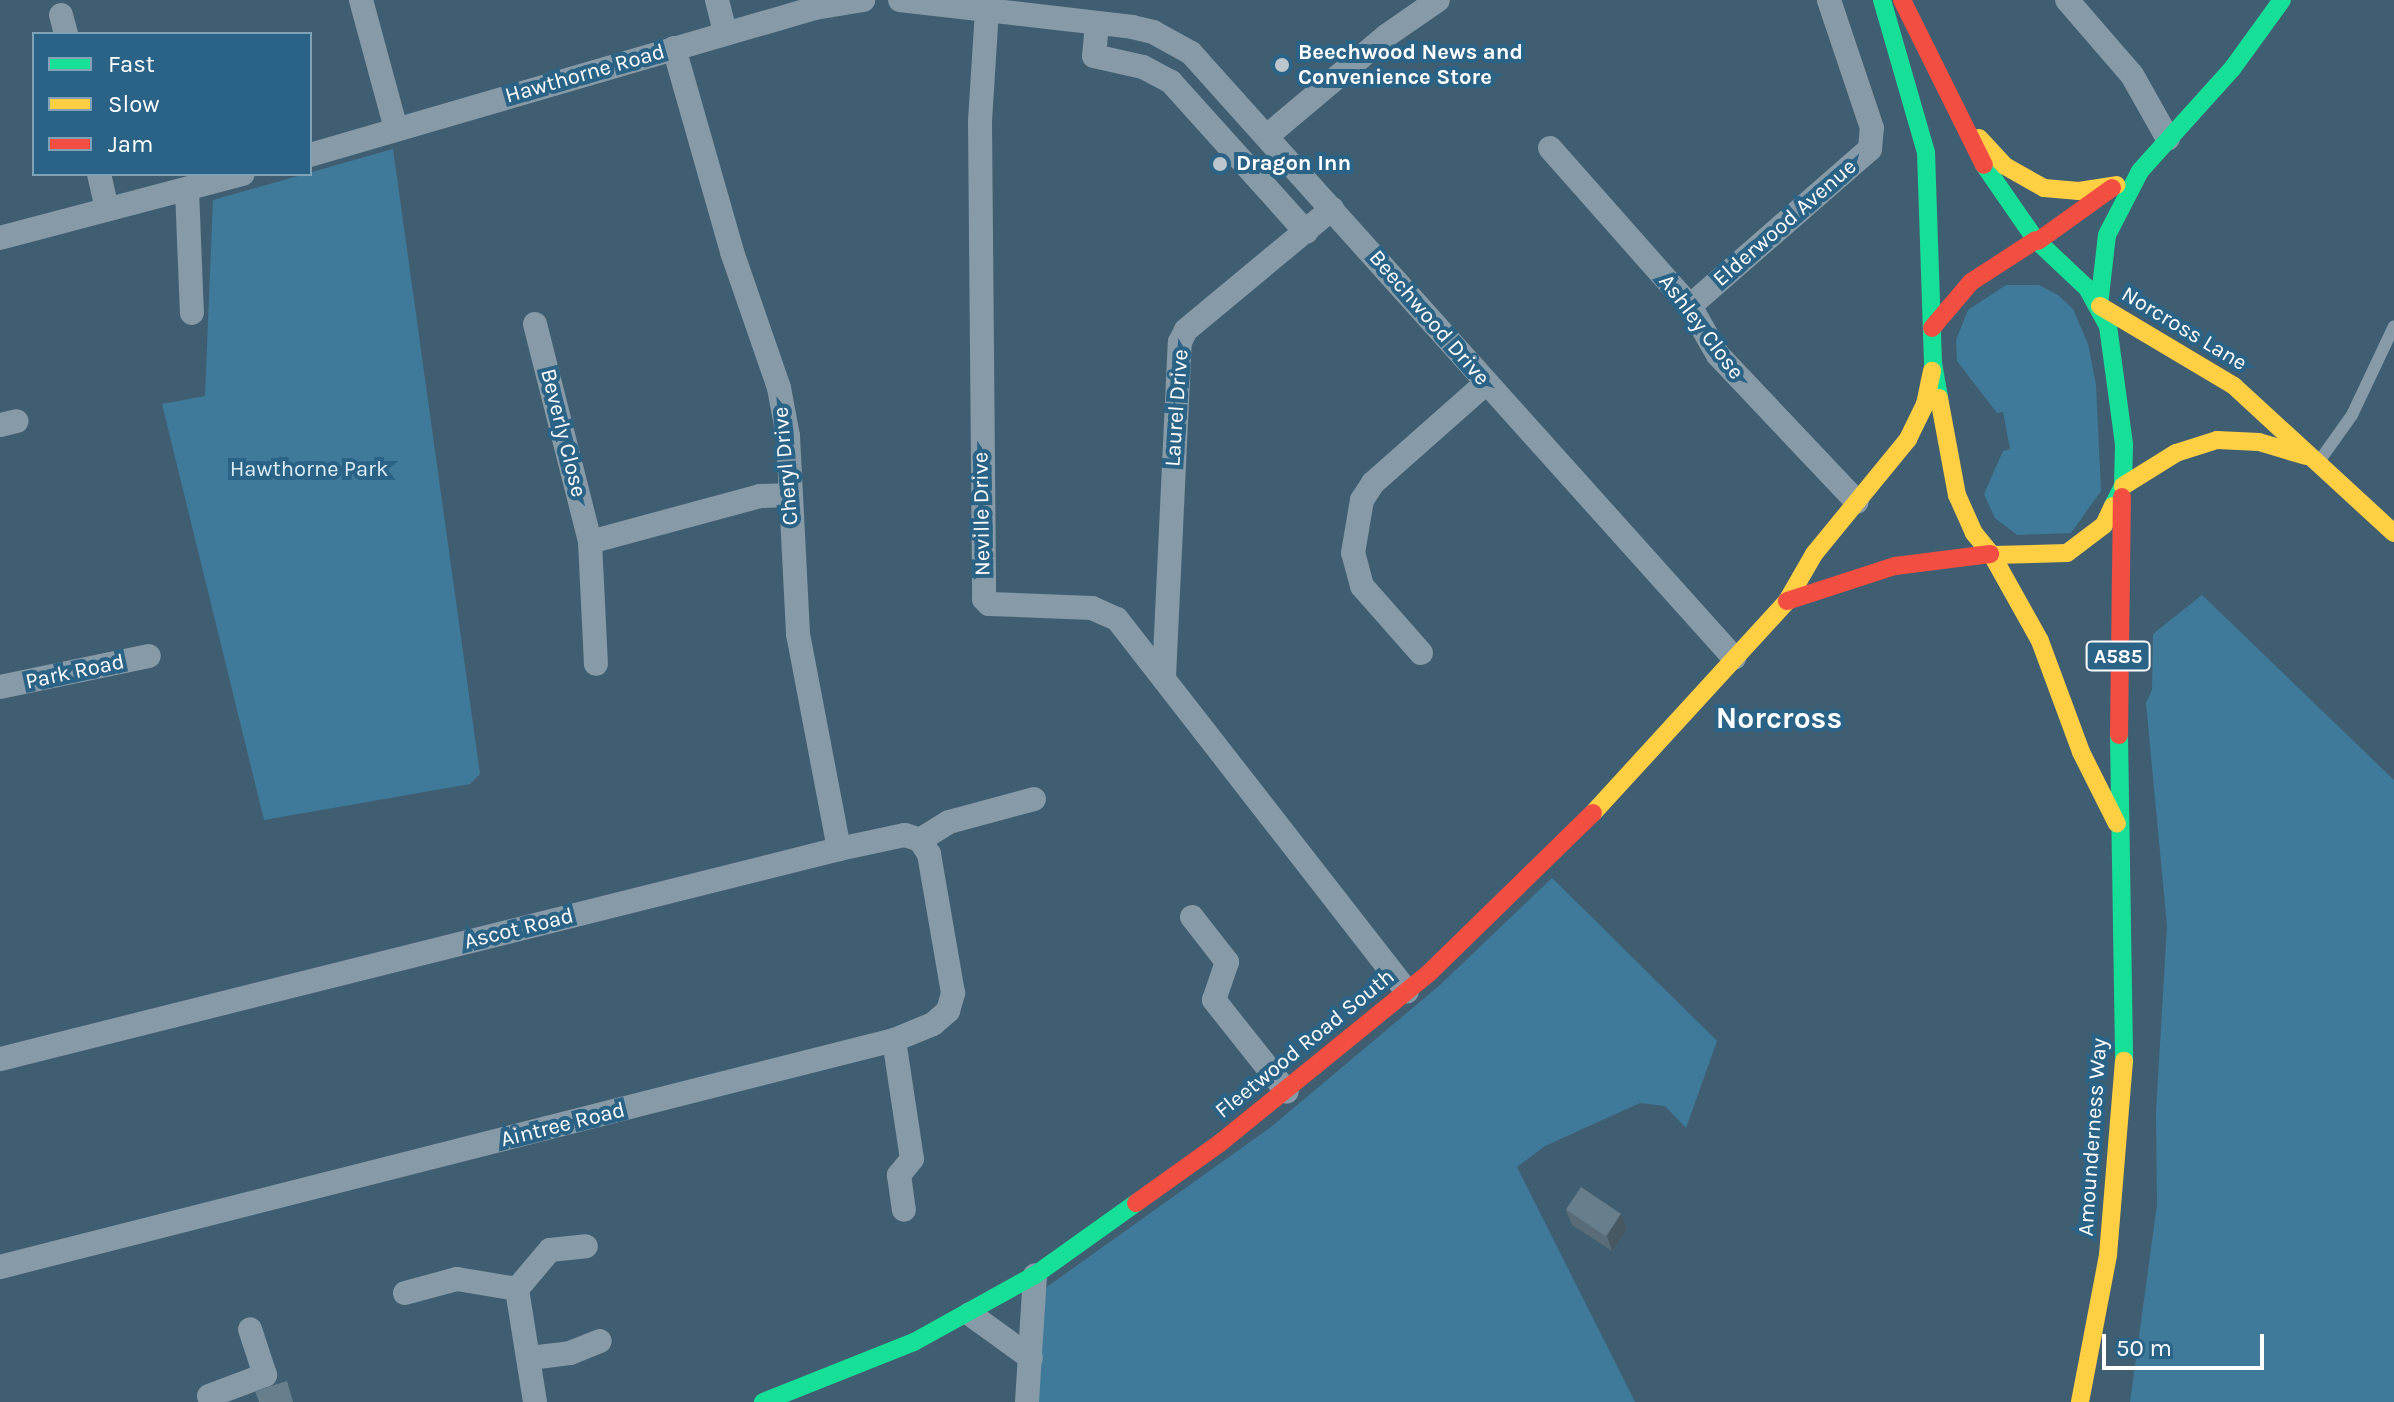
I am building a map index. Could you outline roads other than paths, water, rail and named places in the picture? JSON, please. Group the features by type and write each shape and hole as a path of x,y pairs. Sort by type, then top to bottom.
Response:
{"main road":[{"name":"A585","path":"1882,0 1926,152 1933,363 1957,495 1991,555 2057,556 2081,547 2104,525 2122,486 2116,366 2100,306 2037,241 1994,184 1902,0"},
{"path":"2100,306 2107,235 2140,171 2250,47 2282,0"},
{"path":"1959,118 2005,166 2037,185 2068,192 2117,185"},
{"path":"1932,328 1971,282 2140,171"},
{"name":"Norcross Lane","path":"2100,306 2234,386 2394,533"},
{"name":"Fleetwood Road South","path":"763,1402 889,1353 970,1314 1035,1275 1287,1092 1407,992 1580,827 1787,601 1814,554 1918,421 1933,363"},
{"name":"Norcross Lane","path":"2122,486 2176,453 2217,440 2259,442 2316,460"},
{"name":"Amounderness Way","path":"2080,1402 2108,1255 2125,1081 2118,826 2122,486"},
{"name":"Amounderness Way","path":"1991,555 2040,641 2081,752 2118,826"},
{"name":"Fleetwood Road South","path":"1787,601 1895,566 1991,555"}],"street":[{"path":"361,0 396,129"},
{"path":"717,0 725,33"},
{"name":"Hawthorne Road","path":"312,154 725,33 863,0"},
{"path":"900,0 987,10"},
{"name":"Elderwood Avenue","path":"1690,306 1870,149 1872,128 1829,0"},
{"path":"2067,0 2132,75 2168,139"},
{"path":"1267,136 1429,3"},
{"name":"Beechwood Drive","path":"987,10 1097,23 1172,40 1191,53 1734,658"},
{"name":"Neville Drive","path":"987,10 980,122 984,599 989,604 1105,611 1130,632 1407,992"},
{"path":"1097,23 1094,56 1143,67 1171,82 1306,232"},
{"name":"Cheryl Drive","path":"674,48 732,252 779,388 788,436 798,634 839,849"},
{"name":"Ashley Close","path":"1550,148 1690,306 1718,355 1857,502"},
{"path":"99,176 107,208"},
{"path":"0,238 236,176"},
{"path":"187,190 192,313"},
{"name":"Laurel Drive","path":"1164,677 1180,342 1186,330 1332,209"},
{"name":"Beverly Close","path":"535,324 590,542 596,664"},
{"path":"1421,653 1362,586 1353,553 1362,500 1373,483 1486,383"},
{"path":"590,542 760,496 790,495"},
{"name":"Park Road","path":"0,687 149,656"},
{"name":"Ascot Road","path":"0,1059 839,849 905,835 920,840 949,822 1034,799"},
{"name":"Aintree Road","path":"0,1267 894,1040 933,1024 948,1011 953,993 929,854 920,840"},
{"path":"1192,917 1227,962 1214,1000 1287,1092"},
{"path":"894,1040 912,1159 899,1175 904,1210"},
{"path":"517,1289 550,1250 586,1246"},
{"path":"1027,1402 1035,1275"},
{"path":"405,1293 457,1279 517,1289"},
{"path":"517,1289 535,1402"},
{"path":"970,1314 1031,1358"},
{"path":"209,1396 238,1394 265,1375 250,1329"},
{"path":"530,1358 570,1353 600,1341"}],"lane":[{"path":"2316,460 2352,415 2394,326"}],"place":[{"name":"Beechwood News and Convenience Store","path":"1282,65"},
{"name":"Dragon Inn","path":"1220,164"}],"district":[{"name":"Norcross","path":"1779,718"}],"park label":[{"name":"Hawthorne Park","path":"309,470"}]}
